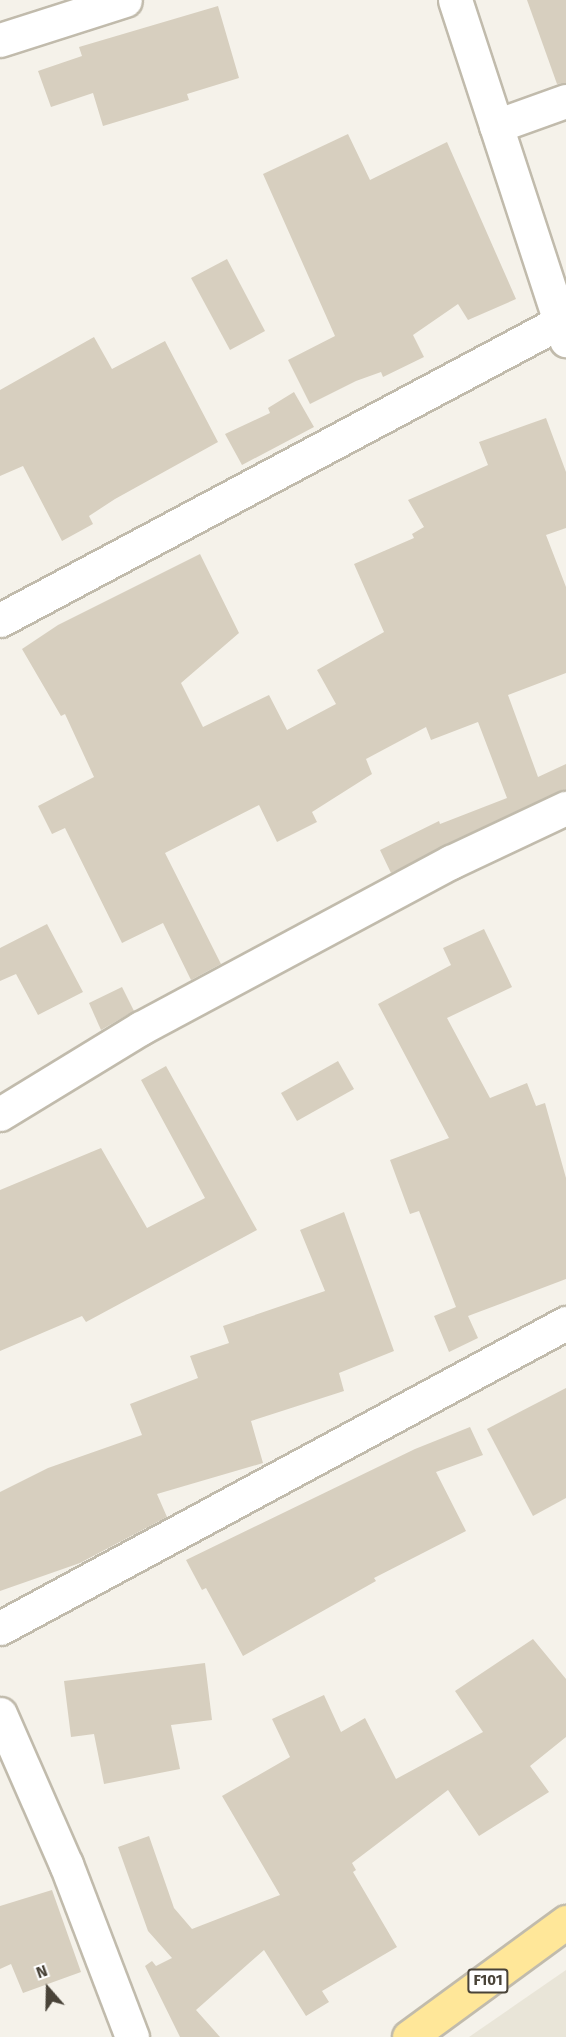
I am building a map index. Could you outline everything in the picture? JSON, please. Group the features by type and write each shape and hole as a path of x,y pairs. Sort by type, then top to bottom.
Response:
{"main road":[{"name":"F101","path":"409,2037 566,1922"}],"street":[{"path":"0,40 124,0"},
{"path":"0,620 563,331 455,0"},
{"path":"496,126 566,101"},
{"path":"0,1114 141,1028 451,862 566,808"},
{"path":"0,1628 566,1323"},
{"path":"0,1714 66,1864 132,2037"}],"shaded area":[{"path":"566,1970 566,2037 469,2037"}],"building":[{"path":"527,0 566,0 566,83 557,84"},
{"path":"218,6 239,78 187,94 189,100 103,126 93,93 51,107 38,71 82,56 79,47"},
{"path":"348,134 370,180 447,142 516,299 468,320 458,304 413,335 424,357 383,377 381,372 356,381 310,404 288,360 335,336 263,174"},
{"path":"227,259 265,331 230,350 191,278"},
{"path":"94,337 112,369 165,341 218,442 115,499 89,516 93,524 62,541 23,466 0,476 0,390"},
{"path":"294,392 314,427 242,465 225,434 270,413 268,408"},
{"path":"546,418 566,472 566,528 546,535 566,587 566,673 508,695 538,777 566,764 566,790 391,873 380,850 439,821 440,824 507,798 478,722 431,740 426,727 366,759 372,774 312,812 317,822 277,842 259,805 165,853 221,964 191,980 163,923 122,943 65,828 52,834 38,806 94,777 65,714 61,716 22,649 58,625 200,554 239,633 181,683 203,727 269,695 287,730 336,704 317,670 384,632 354,564 414,538 412,534 424,527 408,500 488,465 479,442"},
{"path":"47,924 83,992 38,1015 16,974 0,981 0,948"},
{"path":"484,929 512,987 447,1018 490,1098 527,1083 536,1106 545,1103 566,1178 566,1279 468,1316 478,1338 449,1352 434,1316 456,1307 419,1211 410,1214 390,1160 449,1138 378,1004 451,965 443,948"},
{"path":"122,987 134,1011 101,1030 89,1003"},
{"path":"338,1061 354,1089 297,1121 281,1093"},
{"path":"166,1066 257,1230 86,1322 82,1316 0,1351 0,1190 101,1148 147,1228 205,1198 141,1080"},
{"path":"344,1212 394,1351 339,1373 344,1391 251,1421 263,1463 157,1494 167,1517 80,1563 0,1591 0,1492 48,1468 142,1435 130,1404 198,1378 190,1356 229,1343 223,1326 325,1291 300,1230"},
{"path":"566,1388 566,1498 533,1516 487,1429"},
{"path":"470,1427 483,1455 436,1472 466,1531 374,1578 376,1581 243,1656 206,1588 202,1590 186,1560 415,1449"},
{"path":"533,1639 566,1679 566,1737 530,1766 549,1792 479,1836 448,1790 352,1863 356,1870 353,1872 397,1947 322,1991 329,2002 306,2016 264,1950 196,2010 220,2037 180,2037 145,1966 152,1961 156,1966 172,1958 148,1931 118,1847 149,1836 174,1908 192,1929 280,1895 222,1796 290,1757 272,1719 324,1695 341,1732 365,1718 396,1779 483,1732 455,1691"},
{"path":"205,1663 212,1720 171,1725 180,1769 104,1784 94,1734 71,1737 64,1681"},
{"path":"52,1890 81,1972 23,1993 11,1964 0,1969 0,1906"}]}
